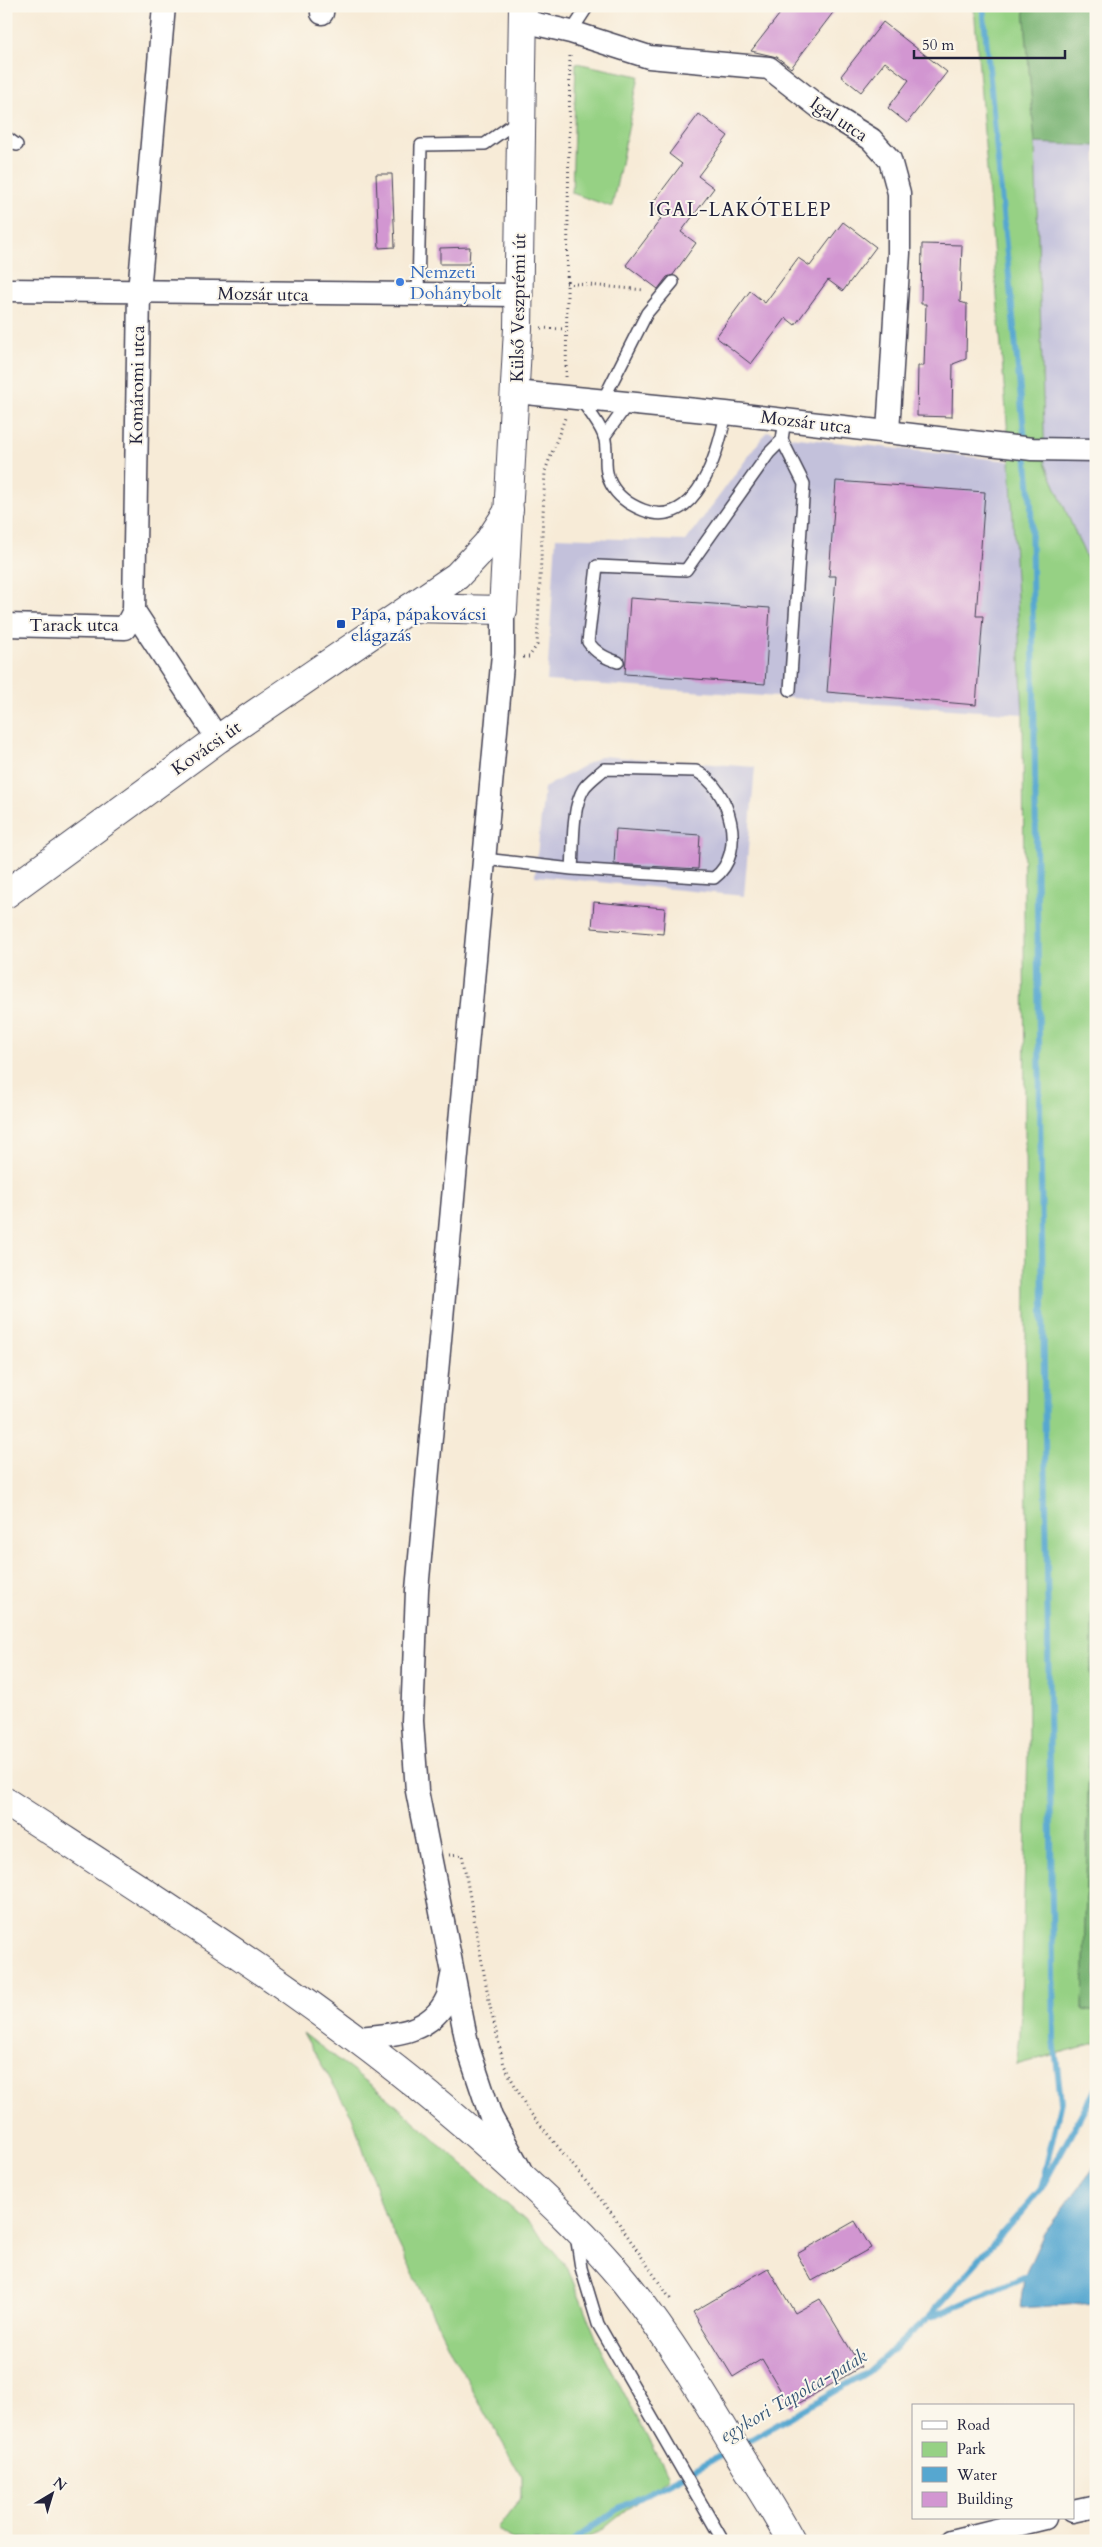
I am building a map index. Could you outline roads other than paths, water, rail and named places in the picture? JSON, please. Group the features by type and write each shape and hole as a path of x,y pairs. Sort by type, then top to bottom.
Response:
{"street":[{"name":"Komáromi utca","path":"134,611 139,292 164,6"},
{"name":"Igal utca","path":"523,14 571,32 649,57 769,68 819,107 871,139 890,160 899,194 899,253 888,432"},
{"name":"Külső Veszprémi út","path":"504,600 516,392 523,14"},
{"name":"Mozsár utca","path":"6,290 519,296"},
{"name":"Mozsár utca","path":"516,392 726,413 783,430 888,432 1022,448 1096,450"},
{"name":"Kovácsi út","path":"6,894 218,739 457,576 487,544 509,510"},
{"path":"457,576 486,575 504,600 503,654 417,1590 412,1721 417,1792 468,2048 478,2083 491,2117 528,2183"},
{"path":"410,608 504,600"},
{"name":"Tarack utca","path":"6,625 125,628 134,611"},
{"path":"134,611 218,739"},
{"path":"6,1802 222,1943 357,2038 472,2131 528,2183 575,2228 623,2280 684,2361 791,2541"},
{"path":"357,2038 401,2034 418,2028 435,2015 448,1998 452,1970"},
{"path":"1074,2511 1096,2506"},
{"path":"952,2541 1037,2520"}],"lane":[{"path":"571,32 588,6"},
{"path":"418,296 421,145 484,144 522,118"},
{"path":"6,137 16,145"},
{"path":"603,400 646,313 673,282"},
{"path":"573,397 593,416 604,437 605,465 610,484 619,496 646,511 660,513 674,510 686,504 706,478 720,442 726,413"},
{"path":"604,437 629,402"},
{"path":"618,662 606,659 595,652 588,642 597,566 686,570 770,453 783,430"},
{"path":"783,430 804,484 790,690"},
{"path":"484,859 572,869 714,878 724,871 729,859 733,827 723,801 708,777 696,772 604,769 584,788 581,796 577,813 572,869"},
{"path":"575,2228 581,2268 598,2324 723,2541"}],"water":[{"path":"1096,2165 1096,2303 1020,2308 1024,2277 1044,2233"}],"waterway":[{"path":"983,6 1031,504 1054,2039 1061,2101 1041,2189"},
{"name":"egykori Tapolca-patak","path":"741,2445 868,2372 927,2319 1041,2189 1096,2088"},
{"path":"931,2317 1024,2277"},
{"name":"egykori Tapolca-patak","path":"573,2541 619,2508 730,2451"}],"place":[{"name":"Nemzeti Dohánybolt","path":"400,282"},
{"name":"Pápa, pápakovácsi elágazás","path":"341,624"}],"district":[{"name":"IGAL-LAKÓTELEP","path":"740,209"}]}
